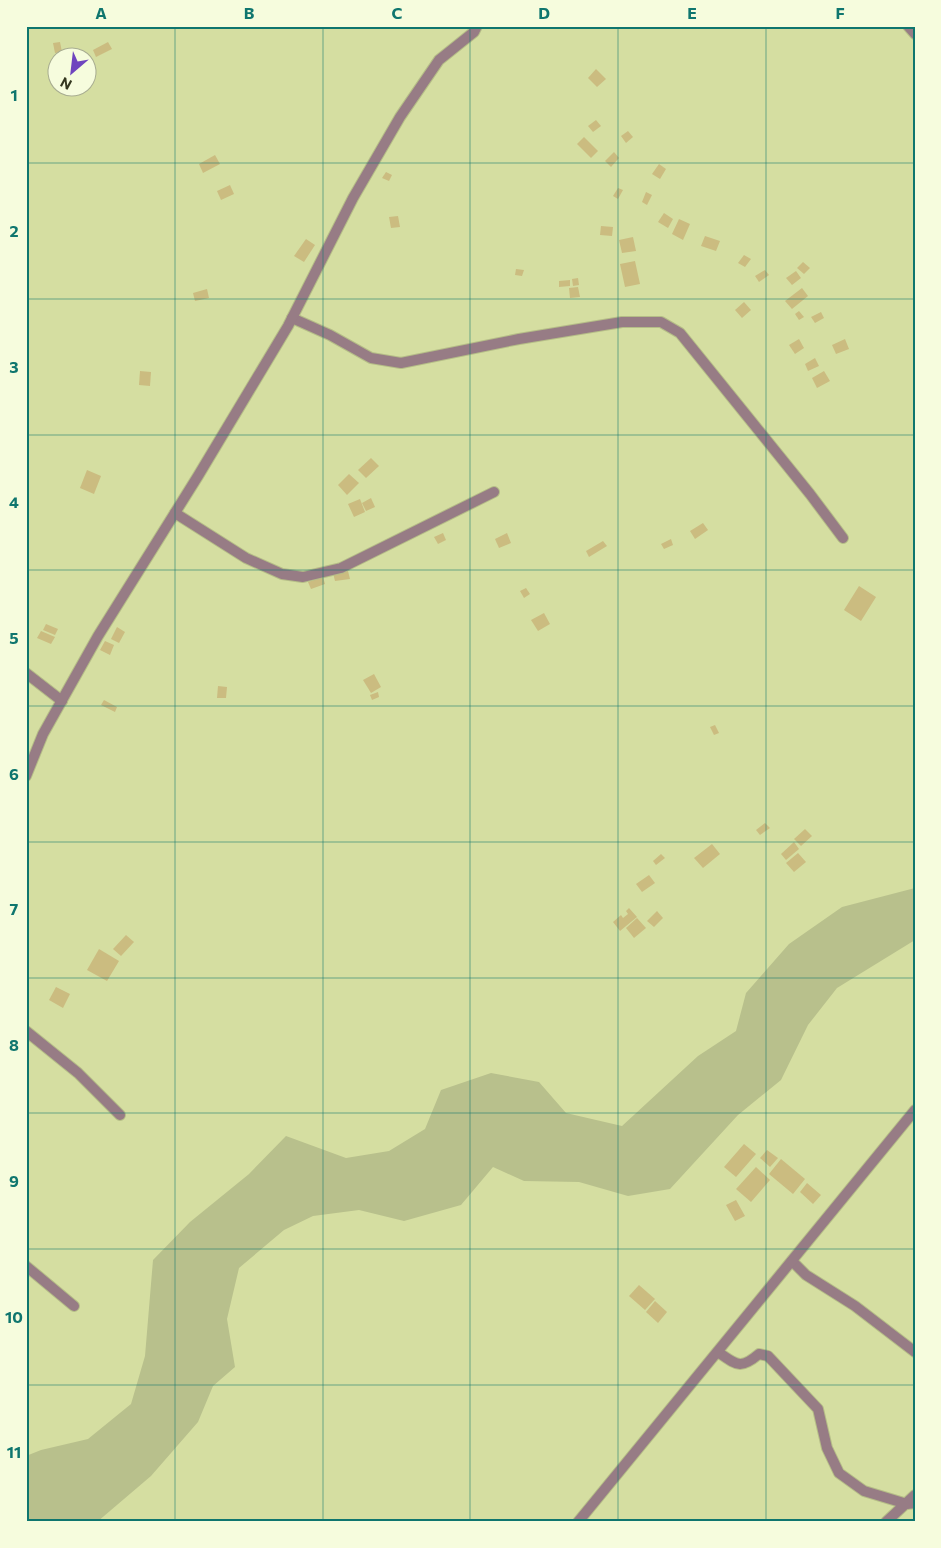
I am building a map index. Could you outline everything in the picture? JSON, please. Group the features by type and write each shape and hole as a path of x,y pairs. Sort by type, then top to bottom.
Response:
{"street":[{"path":"26,776 43,734 98,636 175,513 292,318 353,198 400,116 438,60 474,32 477,26"},
{"path":"908,26 915,34"},
{"path":"292,318 330,335 371,358 401,363 519,339 622,322 661,322 680,333 810,494 843,538"},
{"path":"175,513 246,558 282,574 303,577 341,568 494,492"},
{"path":"26,673 62,700"},
{"path":"26,1031 78,1073 120,1115"},
{"path":"580,1521 915,1110"},
{"path":"792,1261 806,1275 855,1306 915,1352"},
{"path":"26,1266 74,1306"},
{"path":"718,1352 737,1365 747,1364 759,1354 768,1356 818,1409 827,1448 839,1473 864,1491 911,1504"},
{"path":"886,1522 911,1504 915,1495"}],"green space":[{"path":"915,888 915,940 837,988 808,1025 781,1080 738,1115 670,1189 628,1196 579,1182 524,1181 493,1167 461,1205 404,1221 359,1210 313,1216 284,1230 239,1268 227,1319 235,1367 213,1386 198,1422 151,1476 97,1522 26,1522 26,1456 41,1450 88,1439 131,1404 145,1356 153,1260 190,1222 249,1174 286,1136 346,1158 389,1151 425,1129 441,1090 491,1073 539,1082 566,1113 622,1126 698,1056 736,1031 746,993 789,944 842,907"}],"building":[{"path":"60,42 61,48 54,48 53,43"},
{"path":"108,42 112,49 98,56 97,48"},
{"path":"596,69 606,79 597,87 588,78"},
{"path":"596,120 601,126 593,132 588,126"},
{"path":"628,131 633,137 626,143 621,136"},
{"path":"584,137 598,151 591,158 577,144"},
{"path":"614,152 619,158 611,167 605,161"},
{"path":"215,155 220,164 203,173 199,164"},
{"path":"659,164 666,169 660,179 652,174"},
{"path":"386,172 392,175 389,181 382,178"},
{"path":"230,185 234,194 221,200 217,191"},
{"path":"618,188 623,190 618,199 613,196"},
{"path":"646,192 652,195 647,205 642,202"},
{"path":"664,213 673,219 668,228 658,222"},
{"path":"398,216 400,227 391,228 389,217"},
{"path":"679,219 690,224 683,240 672,234"},
{"path":"601,226 613,227 612,236 600,235"},
{"path":"705,236 720,241 716,251 701,246"},
{"path":"633,237 636,251 622,253 619,240"},
{"path":"306,239 315,245 304,262 294,256"},
{"path":"744,255 751,259 745,267 738,263"},
{"path":"635,261 640,284 625,287 620,264"},
{"path":"803,262 810,268 804,274 797,268"},
{"path":"516,269 524,270 522,276 515,275"},
{"path":"765,270 769,275 759,282 755,276"},
{"path":"796,271 801,278 792,285 786,278"},
{"path":"578,278 579,285 573,286 572,279"},
{"path":"570,280 570,286 559,287 559,281"},
{"path":"578,287 580,297 570,298 569,288"},
{"path":"802,288 808,296 792,309 785,301"},
{"path":"207,289 209,298 195,301 193,293"},
{"path":"744,302 751,310 742,318 735,310"},
{"path":"799,311 804,317 799,320 795,314"},
{"path":"821,312 824,318 815,323 811,317"},
{"path":"799,339 804,348 795,354 789,345"},
{"path":"845,339 849,349 836,354 832,345"},
{"path":"815,358 819,366 808,371 805,364"},
{"path":"140,371 151,372 150,386 139,385"},
{"path":"824,371 830,381 817,388 812,378"},
{"path":"371,458 379,466 366,478 358,470"},
{"path":"87,470 101,476 94,494 80,488"},
{"path":"349,474 359,483 347,495 338,485"},
{"path":"371,498 375,507 366,511 362,503"},
{"path":"360,499 365,512 354,517 348,504"},
{"path":"703,523 708,530 695,539 690,531"},
{"path":"443,533 446,540 438,544 434,537"},
{"path":"507,533 511,543 499,548 495,539"},
{"path":"671,539 673,545 664,549 661,544"},
{"path":"603,541 607,546 589,557 586,551"},
{"path":"348,571 350,579 335,581 333,573"},
{"path":"323,577 325,584 311,589 308,582"},
{"path":"859,586 876,597 861,621 844,610"},
{"path":"526,588 530,594 524,598 520,591"},
{"path":"544,613 550,624 538,631 531,620"},
{"path":"46,624 58,629 55,635 43,630"},
{"path":"117,627 125,632 119,643 111,639"},
{"path":"41,631 55,637 51,644 37,638"},
{"path":"105,641 114,645 110,655 100,650"},
{"path":"374,674 381,687 371,693 363,680"},
{"path":"218,686 227,687 226,698 217,698"},
{"path":"378,692 379,697 372,700 370,695"},
{"path":"104,700 117,707 115,712 101,705"},
{"path":"715,725 719,733 714,735 710,727"},
{"path":"765,823 770,828 760,835 756,830"},
{"path":"805,829 812,836 801,846 794,839"},
{"path":"794,842 799,849 786,860 781,854"},
{"path":"712,844 720,854 703,868 694,858"},
{"path":"798,853 806,862 794,872 786,863"},
{"path":"661,854 665,858 656,865 653,861"},
{"path":"649,875 655,883 642,892 636,884"},
{"path":"629,908 637,917 620,931 613,922 621,915 623,918 628,914 626,911"},
{"path":"657,911 663,918 654,927 647,921"},
{"path":"637,918 646,928 634,938 626,928"},
{"path":"126,935 134,942 121,956 113,949"},
{"path":"99,949 119,961 107,981 87,970"},
{"path":"56,987 70,994 63,1008 49,1000"},
{"path":"744,1144 756,1154 736,1177 724,1167"},
{"path":"767,1150 778,1158 770,1167 760,1158"},
{"path":"781,1159 805,1179 793,1194 769,1174"},
{"path":"756,1167 770,1180 751,1202 736,1189"},
{"path":"807,1183 821,1195 813,1204 800,1192"},
{"path":"736,1200 745,1216 735,1221 726,1205"},
{"path":"639,1285 655,1299 645,1310 629,1296"},
{"path":"655,1301 667,1312 658,1323 646,1312"}]}
